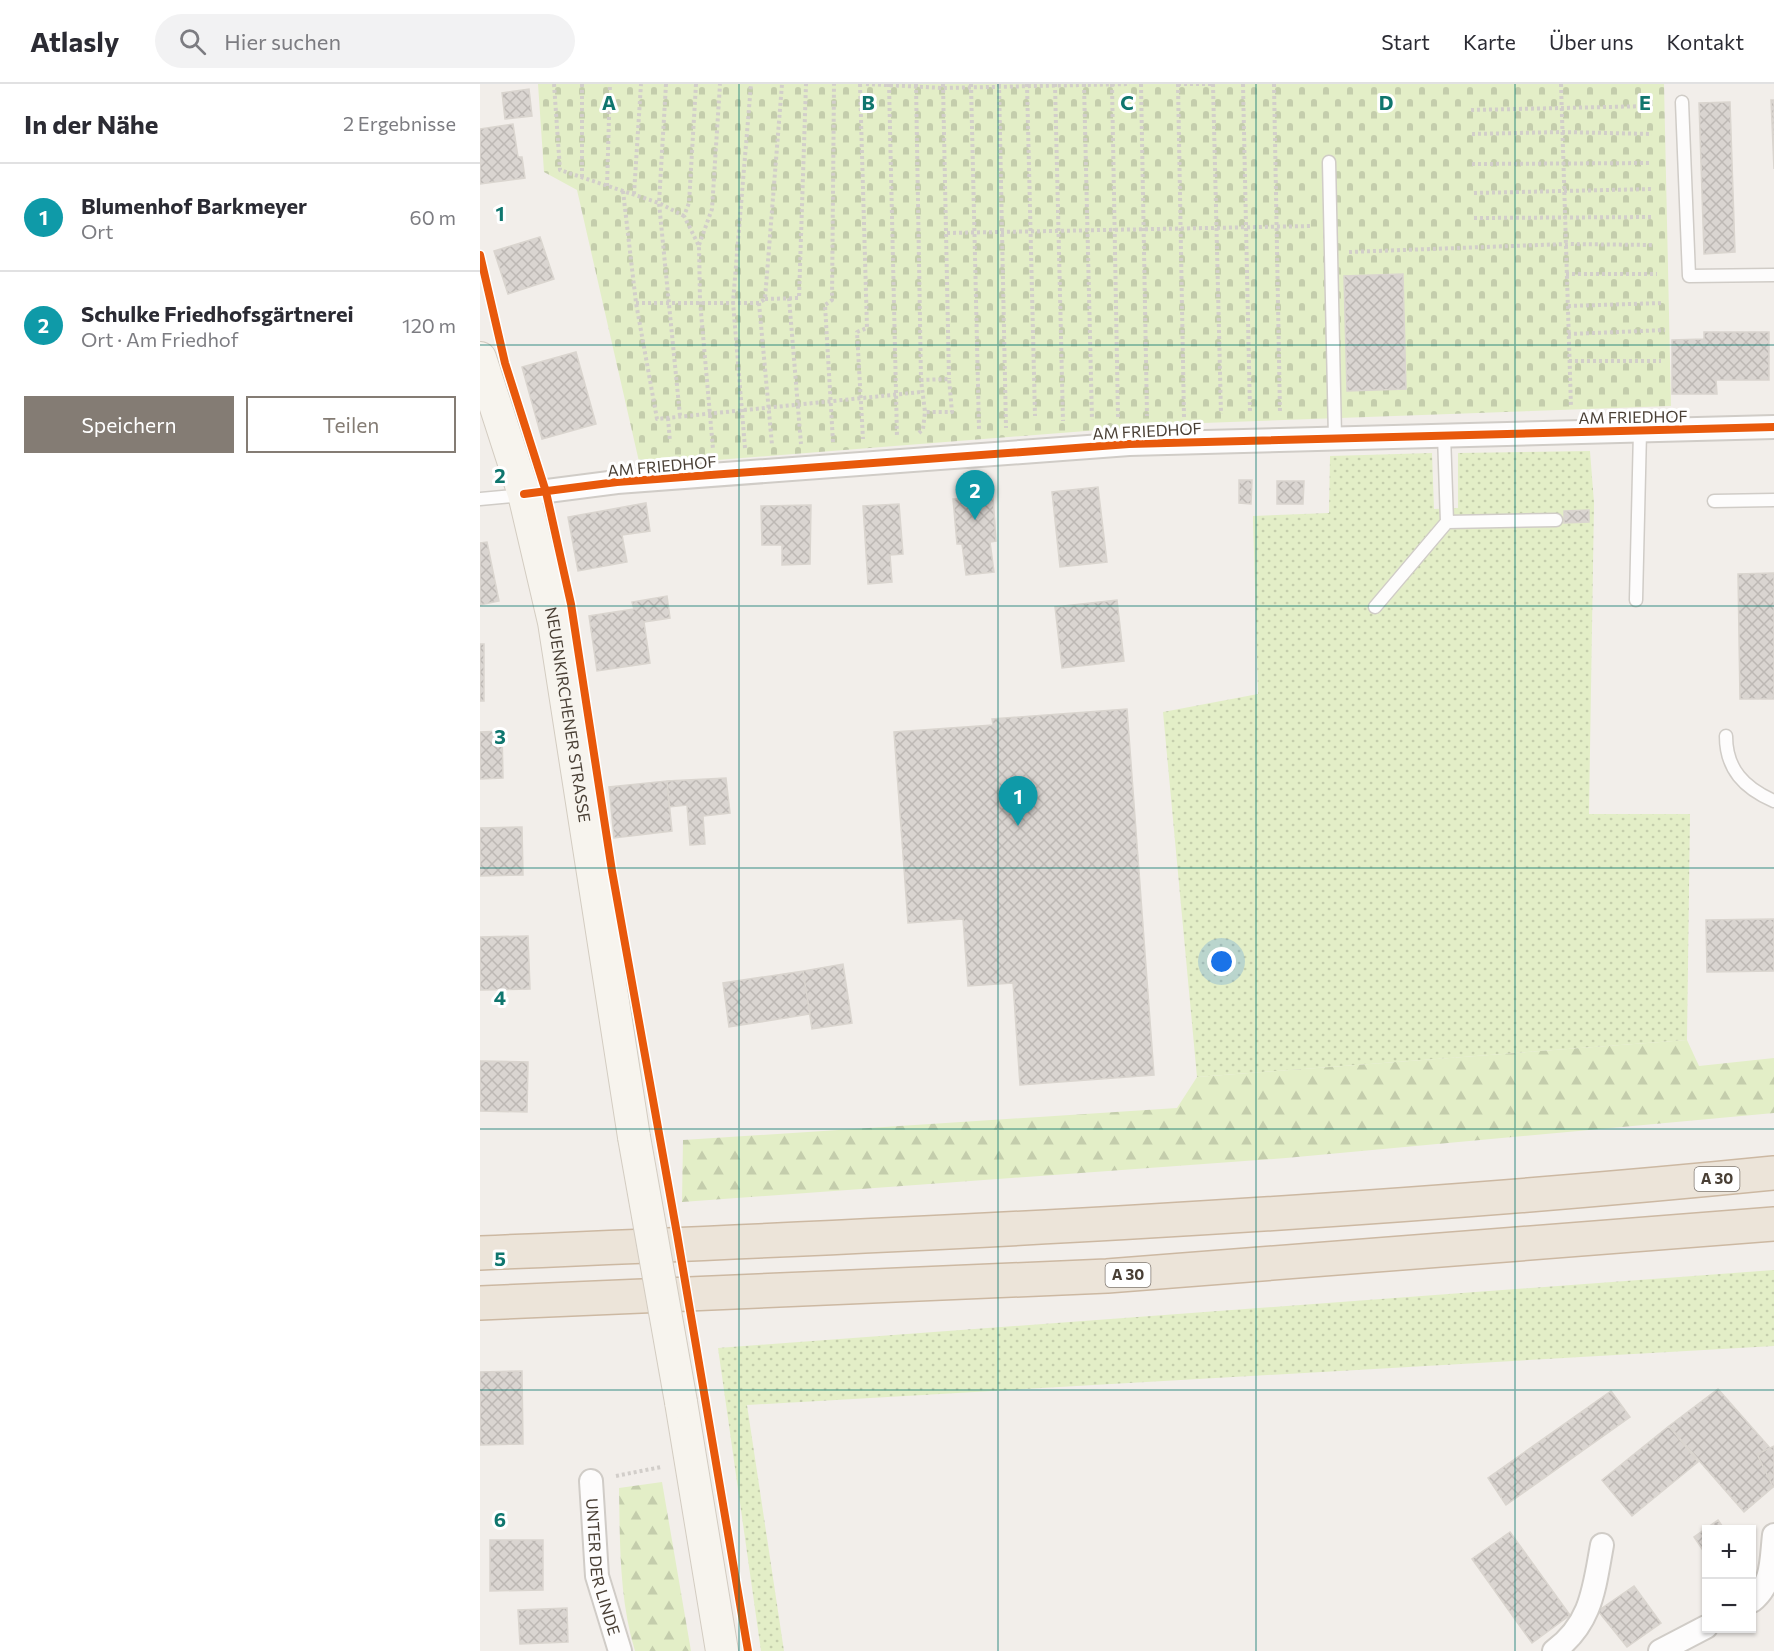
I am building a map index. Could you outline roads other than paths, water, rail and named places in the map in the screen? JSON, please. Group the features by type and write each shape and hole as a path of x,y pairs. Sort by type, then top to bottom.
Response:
{"highway":[{"name":"A 30","path":"480,1252 878,1237 1660,1185 1774,1173"},
{"name":"A 30","path":"480,1302 1107,1276 1774,1224"}],"main road":[{"name":"NEUENKIRCHENER STRASSE","path":"480,358 524,494 554,622 624,1077 681,1402 679,1465 722,1651"}],"street":[{"name":"AM FRIEDHOF","path":"524,494 909,450 1335,437 1774,428"},
{"name":"UNTER DER LINDE","path":"591,1481 597,1576 620,1651"},
{"path":"1756,1597 1764,1590 1769,1579 1774,1535"},
{"path":"1554,1651 1575,1635 1585,1617 1593,1594 1602,1545"},
{"path":"1660,1651 1702,1630"}],"lane":[{"path":"1682,102 1689,276 1774,275"},
{"path":"1329,162 1335,437"},
{"path":"1636,600 1640,431"},
{"path":"1375,607 1447,522 1444,435"},
{"path":"480,499 524,494"},
{"path":"1713,501 1774,500"},
{"path":"1447,522 1556,520"},
{"path":"1726,736 1726,754 1736,774 1759,795 1774,801"}],"place":[{"name":"Schulke Friedhofsgärtnerei","path":"975,520"},
{"name":"Blumenhof Barkmeyer","path":"1018,826"}]}
